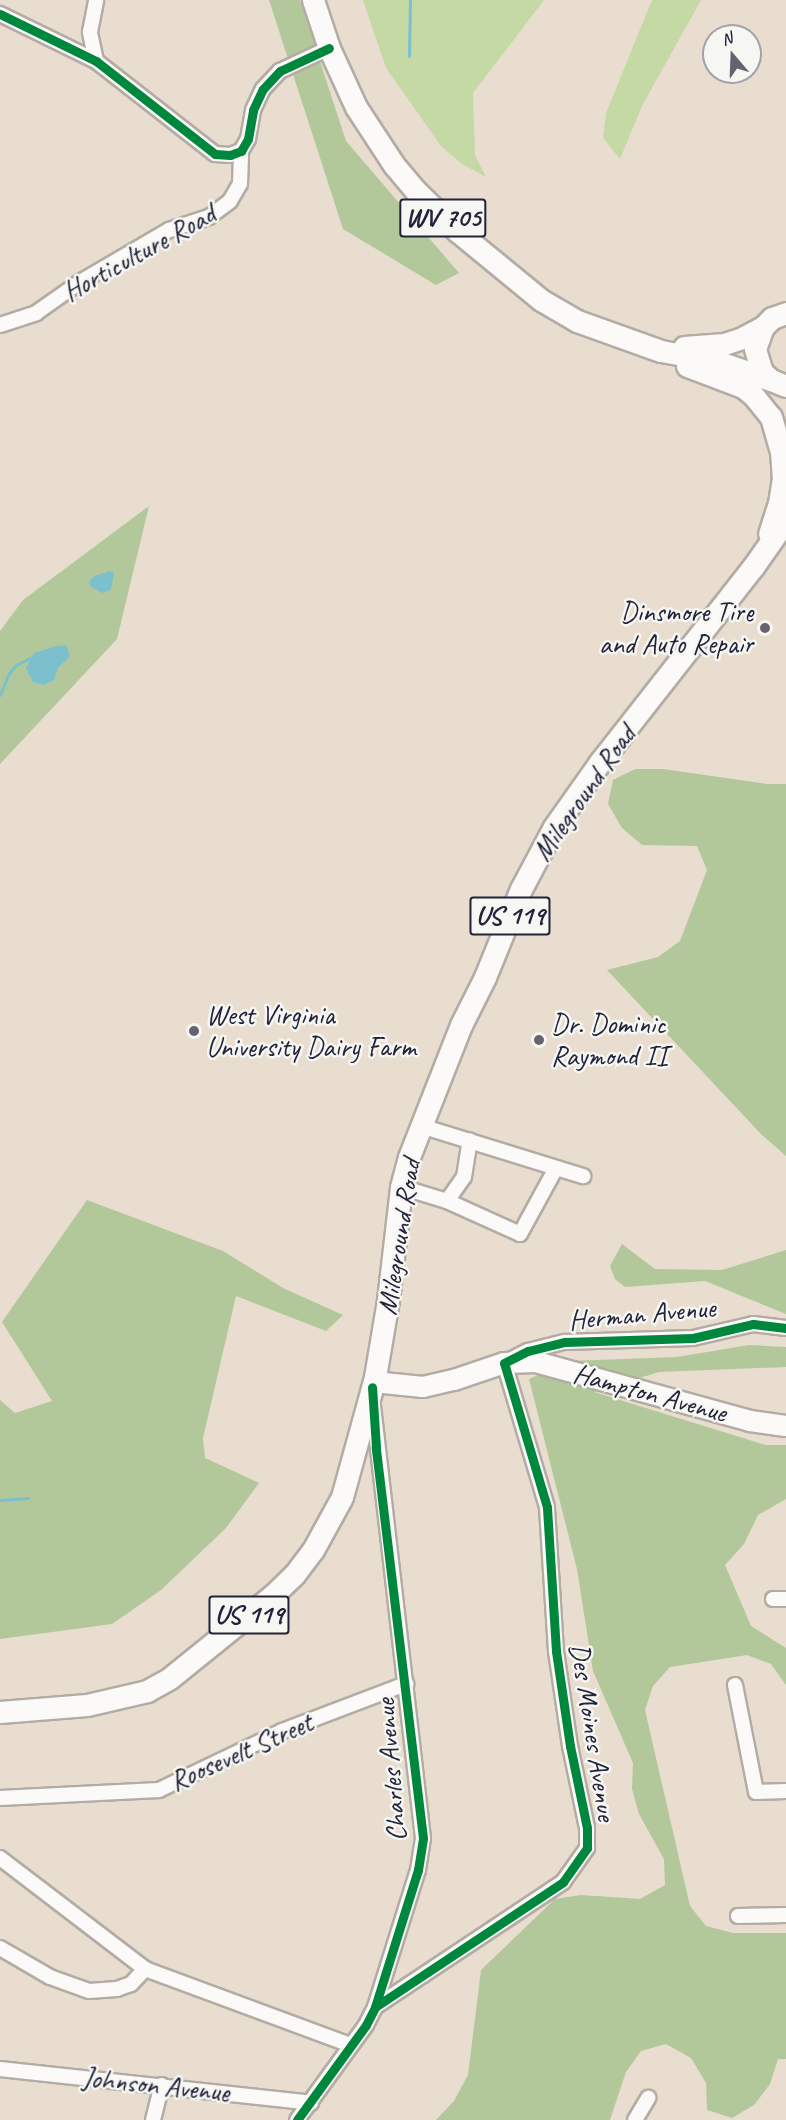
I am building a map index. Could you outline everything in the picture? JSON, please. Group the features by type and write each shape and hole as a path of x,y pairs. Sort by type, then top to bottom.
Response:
{"main road":[{"name":"WV 705","path":"313,0 329,48 356,107 394,165 415,190 457,231 541,300 577,321 661,351 716,361 780,386"},
{"path":"780,386 757,361 755,349 763,327 772,318 786,313"},
{"name":"WV 705","path":"661,351 724,344 763,327"},
{"path":"661,351 692,368 743,387 753,395 771,417 781,452 783,478 779,503 753,567"},
{"name":"Mileground Road","path":"374,1382 387,1309 401,1187 421,1126 521,889 554,827 600,762 753,567 786,520"},
{"name":"US 119","path":"0,1712 87,1705 147,1691 170,1678 273,1595 294,1575 313,1550 342,1497 374,1382"}],"street":[{"path":"96,0 90,32 96,62"},
{"path":"0,14 96,62 215,154 230,155 241,151"},
{"name":"Horticulture Road","path":"0,325 36,313 80,282 169,230 209,217 230,201 240,184 243,168 241,151 248,139 253,110 262,89 280,71 329,48"},
{"path":"421,1126 583,1176"},
{"path":"447,1201 464,1177 470,1140"},
{"path":"401,1187 447,1201 520,1234 556,1168"},
{"name":"Herman Avenue","path":"504,1363 528,1351 565,1342 693,1338 753,1324 786,1328"},
{"name":"Hampton Avenue","path":"374,1382 402,1387 431,1386 504,1363 536,1362 750,1421 786,1426"},
{"name":"Des Moines Avenue","path":"375,2007 563,1882 587,1848 587,1828 570,1746 556,1651 547,1508 504,1363"},
{"name":"Charles Avenue","path":"297,2120 366,2025 375,2007 418,1870 423,1838 376,1447 374,1382"},
{"name":"Roosevelt Street","path":"0,1797 159,1790 282,1731 406,1684"},
{"path":"735,1685 756,1792 786,1791"},
{"path":"0,1858 145,1969 350,2045"},
{"path":"738,1916 786,1916"},
{"path":"0,1948 50,1977 89,1991 117,1989 131,1984 145,1969"},
{"name":"Johnson Avenue","path":"0,2069 311,2103"},
{"path":"153,2120 162,2085"},
{"path":"636,2120 648,2098"}],"green space":[{"path":"269,0 300,0 346,141 459,273 436,285 343,229"},
{"path":"363,0 544,0 473,93 475,155 486,177 462,164 441,146 386,68"},
{"path":"652,0 701,0 642,106 620,159 603,138 606,113"},
{"path":"149,506 117,639 0,764 0,631 23,600"},
{"path":"635,769 663,769 768,784 786,784 786,1156 761,1134 607,970 658,957 680,941 707,870 697,846 642,845 622,828 608,804 613,780"},
{"path":"87,1200 223,1251 283,1288 343,1315 326,1331 236,1296 203,1438 205,1458 259,1483 226,1528 161,1590 112,1624 0,1639 0,1400 15,1413 52,1401 2,1322"},
{"path":"622,1244 655,1269 722,1270 786,1250 786,1314 705,1281 625,1287 615,1279 610,1266"},
{"path":"749,1345 786,1347 786,1367 659,1372 594,1392 766,1445 786,1445 786,1499 758,1515 744,1544 725,1565 751,1626 786,1648 786,1685 771,1664 747,1655 670,1667 653,1686 645,1710 690,1906 706,1926 733,1933 786,1933 786,2059 778,2059 770,2084 754,2105 732,2118 707,2110 706,2083 691,2058 666,2044 641,2051 626,2072 610,2120 436,2120 454,2101 468,2075 481,1970 555,1899 581,1895 640,1899 665,1885 664,1859 639,1814 632,1789 633,1763 593,1671 577,1569 529,1379 570,1361 677,1357"}],"water":[{"path":"109,571 114,573 111,590 102,593 90,586 89,582 95,576"},
{"path":"66,645 70,656 58,668 54,680 44,685 33,682 26,668 34,653"}],"waterway":[{"path":"409,56 410,0"},
{"path":"0,695 9,673 16,665 30,658"},
{"path":"0,1500 28,1498"}],"cycle path":[{"path":"0,14 96,61 215,154 230,155 241,151 248,139 253,110 263,89 280,71 329,48"},
{"path":"375,2007 563,1882 587,1848 587,1828 570,1746 556,1651 547,1507 504,1363 528,1351 565,1342 693,1338 753,1324 786,1328"},
{"path":"297,2120 366,2025 375,2007 418,1870 423,1838 376,1447 372,1387"}],"place":[{"name":"Dinsmore Tire and Auto Repair","path":"765,628"},
{"name":"West Virginia University Dairy Farm","path":"194,1031"},
{"name":"Dr. Dominic Raymond II","path":"539,1040"}]}
